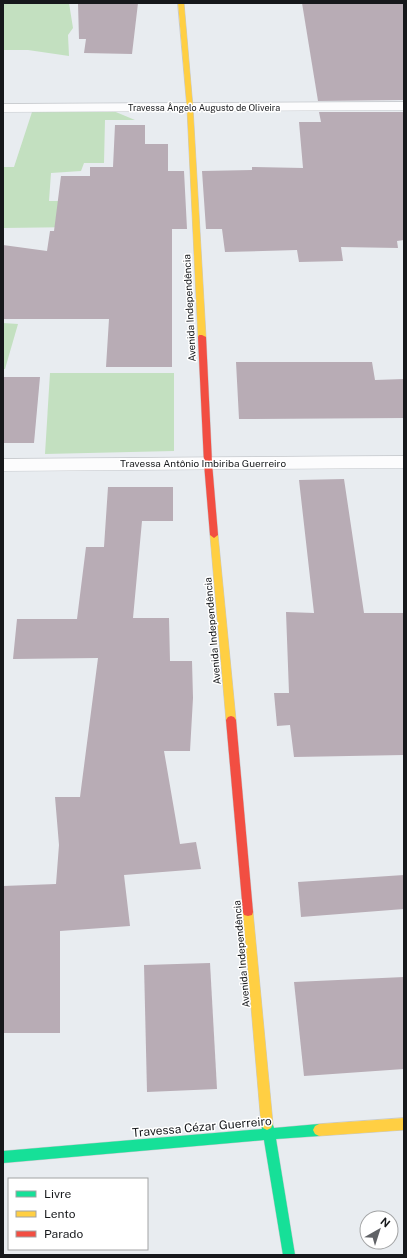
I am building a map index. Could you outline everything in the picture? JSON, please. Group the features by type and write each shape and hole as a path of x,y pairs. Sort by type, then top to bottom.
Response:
{"street":[{"name":"Avenida Independência","path":"181,3 190,108 208,463 268,1133 289,1255"},
{"name":"Travessa Ângelo Augusto de Oliveira","path":"3,108 404,106"},
{"name":"Travessa Antônio Imbiriba Guerreiro","path":"3,465 404,462"},
{"name":"Travessa Cézar Guerreiro","path":"3,1157 268,1133 404,1124"}],"green space":[{"path":"3,3 69,3 73,28 68,35 69,56 28,50 3,50"},
{"path":"111,110 135,120 105,120 104,163 84,163 81,171 51,173 49,201 68,201 80,227 3,228 3,167 14,167 32,112"},
{"path":"3,323 18,324 5,369 3,369"},
{"path":"50,373 174,373 174,451 45,454"}],"building":[{"path":"78,3 138,3 132,54 84,53 86,39 79,39"},
{"path":"302,3 404,3 404,100 318,101"},
{"path":"319,112 404,112 404,240 397,241 398,248 341,247 343,261 299,262 297,250 225,252 222,229 206,229 202,171 252,170 252,167 303,168 299,122 321,122"},
{"path":"115,125 145,125 145,144 168,144 168,171 184,171 187,229 172,229 172,367 106,367 109,319 3,319 3,245 47,251 50,231 54,231 61,176 90,176 90,167 113,167"},
{"path":"236,362 372,362 375,380 404,379 404,418 239,419"},
{"path":"3,377 40,377 34,443 3,443"},
{"path":"344,479 364,613 404,613 404,755 294,757 290,725 277,726 274,693 289,693 286,612 314,613 299,480"},
{"path":"108,487 173,487 173,521 142,521 133,618 169,618 170,661 192,661 193,698 190,751 164,751 180,844 196,842 201,869 124,875 130,926 60,931 60,1033 3,1033 3,886 56,884 59,845 55,797 80,797 98,658 13,659 17,619 77,619 86,547 104,547"},
{"path":"404,875 404,909 301,917 298,882"},
{"path":"210,963 217,1089 147,1092 144,965"},
{"path":"404,977 404,1069 304,1076 294,982"}],"traffic: fast":[{"path":"267,1124 289,1255"},
{"path":"3,1157 319,1130"}],"traffic: slow":[{"path":"181,3 190,108 202,337"},
{"path":"214,535 231,720"},
{"path":"248,912 267,1124"},
{"path":"319,1130 404,1124"}],"traffic: jam":[{"path":"202,337 208,463 214,535"},
{"path":"231,720 248,912"}]}
